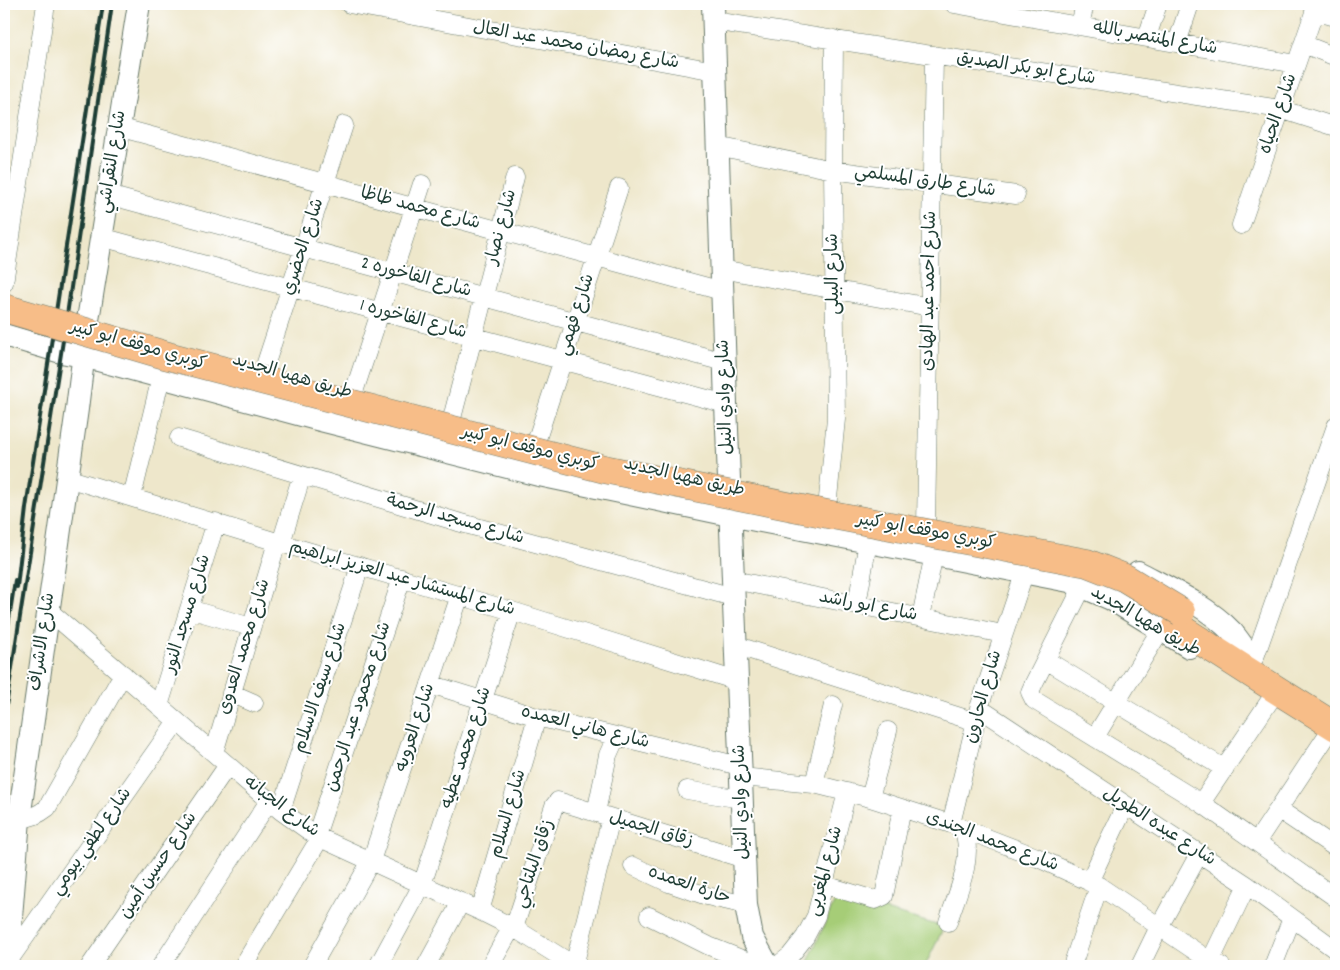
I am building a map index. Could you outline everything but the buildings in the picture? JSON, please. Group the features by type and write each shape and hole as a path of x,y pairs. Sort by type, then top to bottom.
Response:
{"main road":[{"name":"كوبري موقف ابو كبير","path":"4,308 168,356 604,469 832,515 1087,563 1124,578 1173,622"},
{"name":"كوبري موقف ابو كبير","path":"4,322 164,369 600,482 1083,576 1119,590 1173,622 1249,660"},
{"name":"طريق ههيا الجديد","path":"1249,660 1277,690 1336,719"},
{"name":"طريق ههيا الجديد","path":"1249,660 1336,719"}],"street":[{"path":"4,283 46,4"},
{"name":"شارع النقراشي","path":"88,320 139,4"},
{"name":"شارع رمضان محمد عبد العال","path":"349,4 715,71"},
{"name":"شارع المنتصر بالله","path":"954,4 1008,8 1080,25 1296,64"},
{"path":"1080,25 1085,4"},
{"path":"1147,37 1158,4"},
{"path":"1177,42 1190,4"},
{"path":"1316,7 1336,17"},
{"name":"شارع الحياه","path":"1240,225 1316,7"},
{"name":"شارع وادي النيل","path":"713,13 724,362 746,906 752,937 768,966"},
{"name":"شارع ابو بكر الصديق","path":"713,13 834,40 1280,109 1336,127"},
{"name":"شارع البيلى","path":"827,508 836,419 833,170 834,40"},
{"path":"1303,44 1336,57"},
{"name":"شارع احمد عبد الهادى","path":"926,526 934,55"},
{"name":"شارع الحضري","path":"264,369 344,125"},
{"name":"شارع محمد ظاظا","path":"118,127 596,257 722,280 834,289 930,307"},
{"name":"شارع طارق المسلمي","path":"718,146 833,170 1016,195"},
{"name":"شارع نصار","path":"451,422 515,177"},
{"path":"353,395 422,184"},
{"name":"شارع فهمي","path":"536,442 619,188"},
{"name":"شارع الفاخوره 2","path":"108,195 724,362"},
{"name":"شارع الفاخوره 1","path":"101,237 726,404"},
{"name":"طريق ههيا الجديد","path":"4,296 451,422 729,489 926,526 1087,553 1123,564 1172,590 1213,615 1232,633 1249,660"},
{"name":"شارع الاشراف","path":"7,965 19,819 88,320"},
{"name":"طريق ههيا الجديد","path":"4,335 61,352 83,356 316,419 540,475 730,515 1069,581 1173,622"},
{"path":"132,497 161,377"},
{"path":"1249,660 1336,426"},
{"name":"شارع مسجد الرحمة","path":"179,438 458,522 733,588"},
{"name":"شارع محمد العدوى","path":"214,753 251,627 302,475"},
{"name":"شارع المستشار عبد العزيز ابراهيم","path":"67,478 216,522 279,543 460,595 737,681"},
{"name":"شارع مسجد النور","path":"160,706 216,522"},
{"path":"857,604 868,542"},
{"path":"921,617 934,554"},
{"name":"شارع سيف الاسلام","path":"161,966 275,806 360,566"},
{"name":"شارع الحارون","path":"957,826 977,715 1025,571"},
{"name":"شارع محمود عبد الرحمن","path":"243,966 318,837 402,578"},
{"path":"1083,586 1030,692 1034,700 1202,803 1336,898"},
{"name":"شارع ابو راشد","path":"733,588 857,604 1003,634"},
{"name":"شارع العروبه","path":"312,966 372,861 460,595"},
{"path":"189,609 251,627"},
{"name":"شارع الجبانه","path":"48,610 275,806 318,837 480,911 513,928 551,960 575,966"},
{"name":"شارع محمد عطيه","path":"378,966 422,885 512,611"},
{"path":"1095,738 1116,702 1173,622"},
{"name":"شارع عبده الطويل","path":"735,645 977,715 1125,806 1247,885 1336,950"},
{"path":"1046,660 1225,769"},
{"path":"19,819 34,816 47,808 123,674"},
{"name":"شارع هاني العمده","path":"430,684 538,717 616,737 741,781"},
{"path":"1202,803 1277,690"},
{"path":"231,693 254,703"},
{"path":"814,784 833,705"},
{"name":"شارع السلام","path":"480,911 538,717"},
{"path":"1257,842 1336,719"},
{"name":"شارع لطفي بيومي","path":"7,965 176,721"},
{"path":"870,798 888,731"},
{"path":"575,966 604,815 608,755 616,737"},
{"name":"شارع حسين أمين","path":"90,966 228,765"},
{"path":"687,790 741,781"},
{"name":"شارع محمد الجندى","path":"741,781 814,784 870,798 957,826 1034,856 1094,884 1213,964"},
{"name":"شارع المغربى","path":"777,966 790,956 805,937 816,916 847,792"},
{"name":"زقاق الجميل","path":"558,801 744,859"},
{"name":"زقاق البلتاجي","path":"490,966 513,928 554,806 558,801"},
{"path":"1072,966 1094,884 1125,806"},
{"path":"825,885 875,900 884,896 902,809"},
{"path":"1278,809 1336,848"},
{"path":"948,922 967,859 968,844 957,826"},
{"path":"1140,966 1199,854"},
{"name":"حارة العمده","path":"633,866 669,883 707,896 746,906"},
{"path":"1213,964 1247,885"},
{"path":"426,966 461,902"},
{"path":"649,916 709,946 759,966"},
{"path":"1273,966 1292,918"}],"green space":[{"path":"837,896 944,927 925,966 806,966"}],"railway":[{"path":"17,587 26,508 103,4"},
{"path":"4,719 67,315 112,4"},
{"path":"4,651 15,580"}]}
